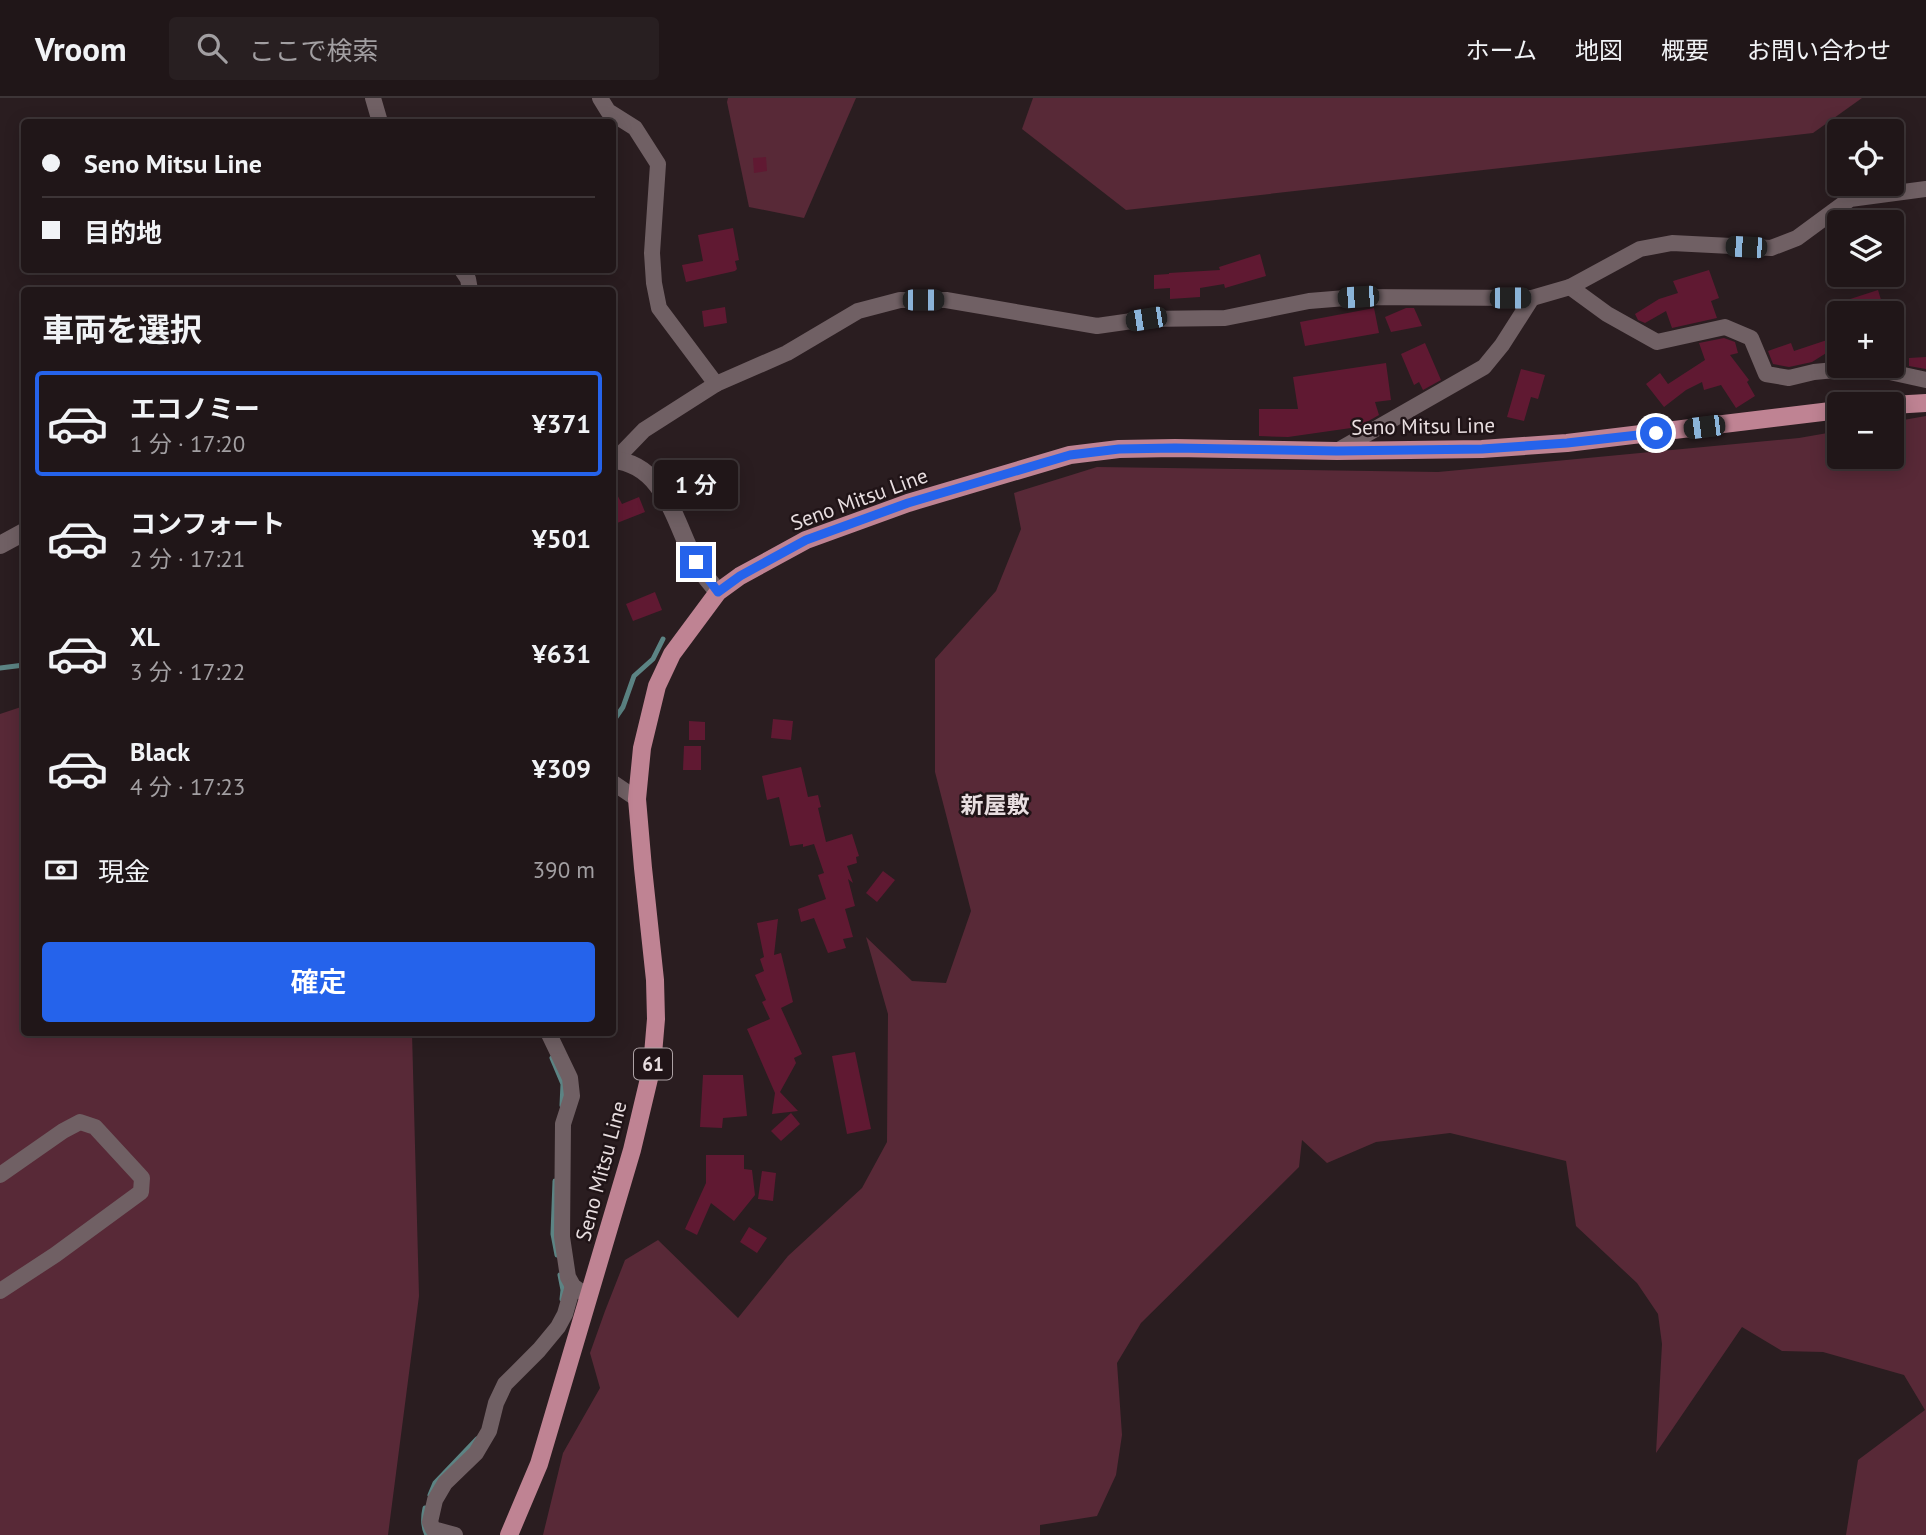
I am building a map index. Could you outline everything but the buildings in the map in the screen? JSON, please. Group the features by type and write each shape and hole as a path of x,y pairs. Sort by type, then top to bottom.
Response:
{"main road":[{"path":"1904,404 1926,403"},
{"name":"Seno Mitsu Line","path":"509,1535 539,1464 632,1150 652,1066 656,1018 655,980 638,799 642,748 657,687 672,654 718,592 740,576 806,540 908,503 1070,455 1119,449 1164,448 1337,451 1482,449 1567,443 1827,412"}],"street":[{"path":"373,98 379,119"},
{"path":"600,98 608,111 635,128 658,164 653,253 654,283 659,308 716,383"},
{"path":"616,458 644,430 716,383 787,354 858,311 900,300 946,300 1097,326 1146,319 1225,318 1309,301 1358,297 1532,298 1570,287 1640,249 1672,243 1771,248 1797,238 1850,199 1926,189"},
{"path":"1570,287 1607,314 1657,342 1725,327 1751,338 1766,374 1789,378 1814,372 1867,368 1926,380"},
{"path":"1337,451 1484,368 1532,298"},
{"path":"616,460 642,469 662,492 696,562 718,592"},
{"path":"0,545 21,534"},
{"path":"616,785 638,799"},
{"path":"550,1036 569,1078 572,1096 563,1124 562,1237 568,1277 573,1286 589,1297"},
{"path":"0,1175 80,1122 95,1127 142,1178 141,1192 55,1255 0,1291"},
{"path":"455,1535 433,1529 430,1522 435,1500 445,1483 476,1453 489,1431 484,1420 496,1404 505,1384 558,1327 565,1314 573,1286"}],"shaded area":[{"path":"728,98 856,98 804,218 749,207"},
{"path":"1033,98 1862,98 1833,119 1827,119 1827,123 1813,133 1126,210 1022,129"},
{"path":"1926,416 1926,1535 1846,1535 1858,1460 1925,1410 1904,1375 1823,1352 1782,1351 1742,1327 1656,1453 1662,1344 1658,1314 1637,1283 1576,1226 1566,1161 1450,1133 1376,1142 1327,1163 1302,1140 1299,1167 1141,1323 1117,1363 1122,1435 1116,1475 1097,1516 1040,1525 1040,1535 543,1535 563,1453 600,1388 590,1353 625,1260 658,1240 738,1318 788,1256 862,1188 887,1142 888,1014 866,937 912,981 946,983 971,911 935,772 935,659 996,591 1021,529 1014,493 1097,467 1438,472 1827,433 1827,469 1904,469 1904,420"},
{"path":"21,707 21,1036 412,1036 419,1296 388,1535 0,1535 0,714"}],"waterway":[{"path":"616,717 623,707 634,676 653,659 663,639"},
{"path":"0,668 21,665"},
{"path":"552,1058 563,1084 562,1105"},
{"path":"555,1181 553,1234 557,1255"},
{"path":"560,1275 562,1299"},
{"path":"430,1495 435,1483 477,1439"},
{"path":"425,1508 427,1535"}],"district":[{"name":"新屋敷","path":"995,804"}],"route":[{"path":"696,562 718,592 740,576 806,540 908,503 1070,455 1119,449 1175,448 1337,451 1482,449 1656,433"}]}
